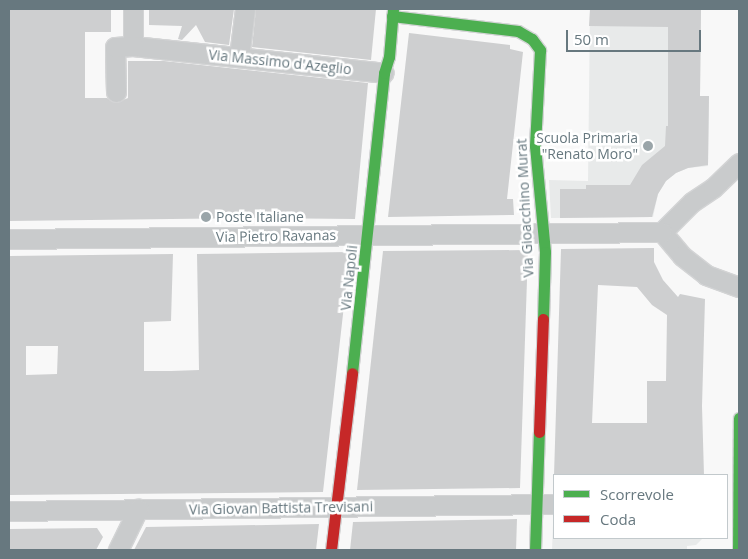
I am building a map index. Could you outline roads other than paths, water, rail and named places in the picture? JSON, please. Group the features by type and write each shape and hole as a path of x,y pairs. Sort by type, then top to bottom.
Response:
{"street":[{"path":"116,92 115,46 133,46 133,9"},
{"path":"239,57 245,9"},
{"name":"Via Napoli","path":"331,550 368,235 384,73 389,57 393,13"},
{"name":"Via Gioacchino Murat","path":"393,13 512,30 527,35 538,46 541,55 535,146 544,234 546,504 535,550"},
{"name":"Via Massimo d'Azeglio","path":"133,46 384,73"},
{"path":"739,163 714,188 692,202 662,232 682,256 706,275 739,287"},
{"name":"Via Pietro Ravanas","path":"9,239 662,232"},
{"path":"738,550 739,418"},
{"name":"Via Giovan Battista Trevisani","path":"9,511 546,504"},
{"path":"118,550 138,509"}],"place":[{"name":"Scuola Primaria \"Renato Moro\"","path":"648,146"},
{"name":"Poste Italiane","path":"206,217"}]}
